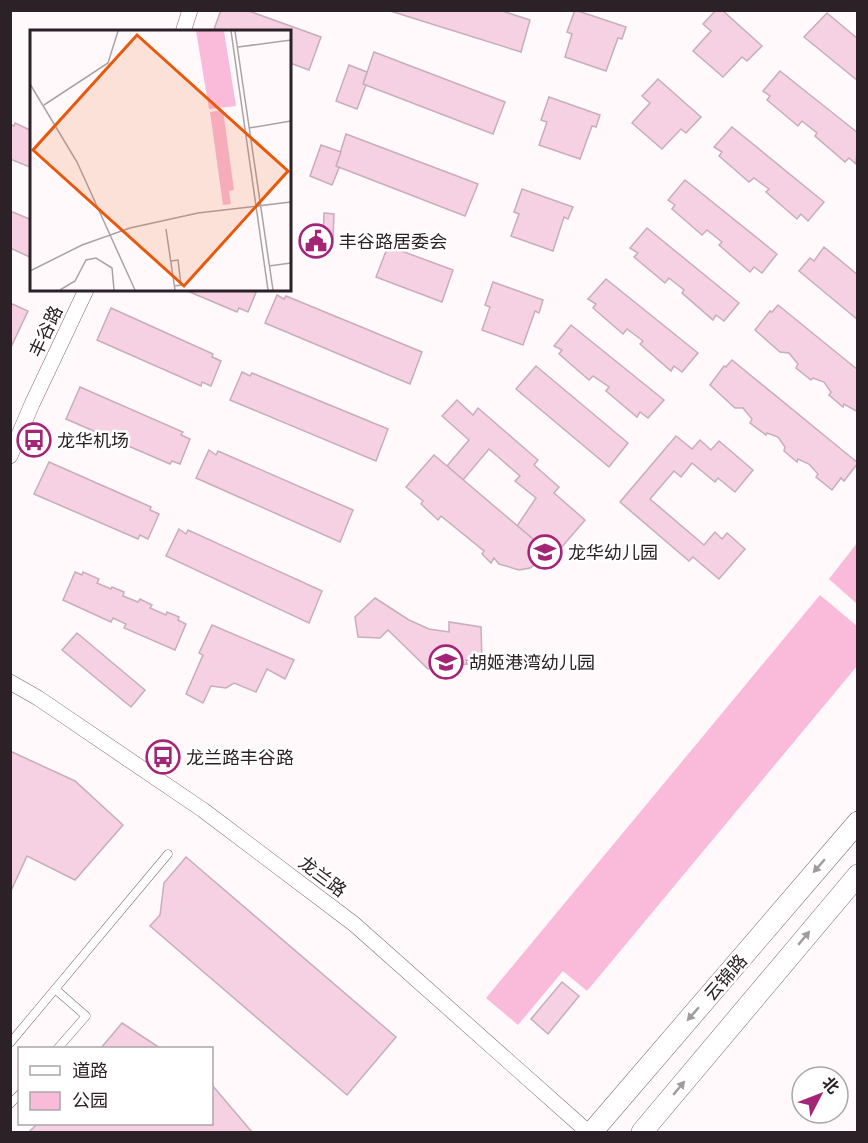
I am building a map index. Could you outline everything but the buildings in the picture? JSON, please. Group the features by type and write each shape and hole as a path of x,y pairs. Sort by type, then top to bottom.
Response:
{"main road":[{"name":"云锦路","path":"590,1132 858,822"},
{"name":"云锦路","path":"642,1132 858,875"}],"street":[{"path":"184,30 190,10"},
{"name":"丰谷路","path":"10,456 86,291"},
{"name":"龙兰路","path":"10,682 38,698 203,810 354,924 590,1132"}],"lane":[{"path":"10,1043 168,854"},
{"path":"55,989 86,1016 59,1047"}],"green space":[{"path":"857,543 857,604 829,579"},
{"path":"820,595 857,626 857,666 587,991 563,971 518,1025 486,998"}],"place":[{"name":"丰谷路居委会","path":"316,241"},
{"name":"龙华机场","path":"34,440"},
{"name":"龙华幼儿园","path":"545,552"},
{"name":"胡姬港湾幼儿园","path":"446,662"},
{"name":"龙兰路丰谷路","path":"163,757"}]}
